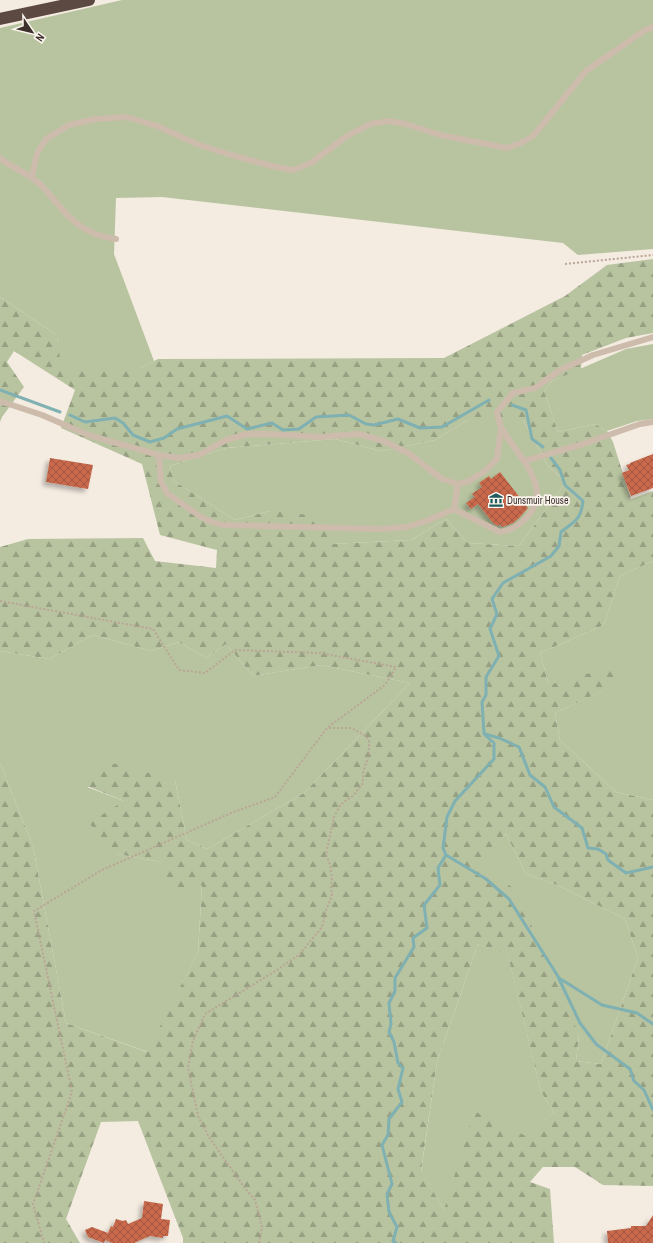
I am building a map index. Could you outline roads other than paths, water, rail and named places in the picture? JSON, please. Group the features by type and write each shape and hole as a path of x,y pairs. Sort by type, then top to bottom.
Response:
{"highway":[{"path":"0,19 89,0"}],"lane":[{"path":"32,177 37,153 46,139 69,125 95,119 127,117 157,126 198,144 224,153 293,170 311,163 347,136 370,124 389,121 406,124 440,135 507,148 521,143 533,136 586,72 645,30 653,27"},
{"path":"0,158 6,163 32,177 80,227 97,235 116,239"},
{"path":"454,509 500,532 508,531 520,524 529,516 534,508 538,496 536,486 524,461 501,428 497,412 513,393 535,388 560,370 593,355 653,337"},
{"path":"0,401 42,415 88,435 159,455 178,458 199,454 226,440 247,434 319,437 359,434 384,441 408,453 442,479 458,484 469,481 485,471 497,459 501,428"},
{"path":"524,461 583,444 640,424 653,422"},
{"path":"159,455 161,482 168,494 201,517 222,525 380,529 400,528 429,520 454,509"},
{"path":"454,509 458,484"}],"waterway":[{"path":"0,390 60,412"},
{"path":"70,415 85,422 115,418 123,423 133,435 150,442 164,438 177,429 227,416 247,429 272,423 283,430 299,429 316,417 349,415 366,424 374,425 398,419 420,428 442,427 489,400"},
{"path":"512,405 526,410 532,439 543,447"},
{"path":"396,1243 393,1241 397,1227 389,1212 387,1194 392,1184 382,1145 388,1135 389,1119 402,1102 398,1089 403,1068 398,1063 394,1042 389,1032 391,1024 389,1003 395,991 395,978 414,947 413,938 427,928 424,905 440,885 438,868 446,855 443,848 447,817 455,801 494,759 494,743 484,734 482,702 486,695 486,677 499,656 490,629 497,614 492,599 503,583 551,556 559,546 561,532 574,522 581,512 583,501 565,485 560,470 551,458"},
{"path":"485,734 499,738 519,747 530,775 545,787 554,807 582,828 588,848 598,849 606,854 608,860 626,873 653,867"},
{"path":"446,855 486,879 509,899 559,978 602,1005 637,1013 653,1024"},
{"path":"559,979 580,1023 596,1044 630,1069 634,1081 644,1090 653,1110"}],"place":[{"name":"Dunsmuir House","path":"496,500"}]}
